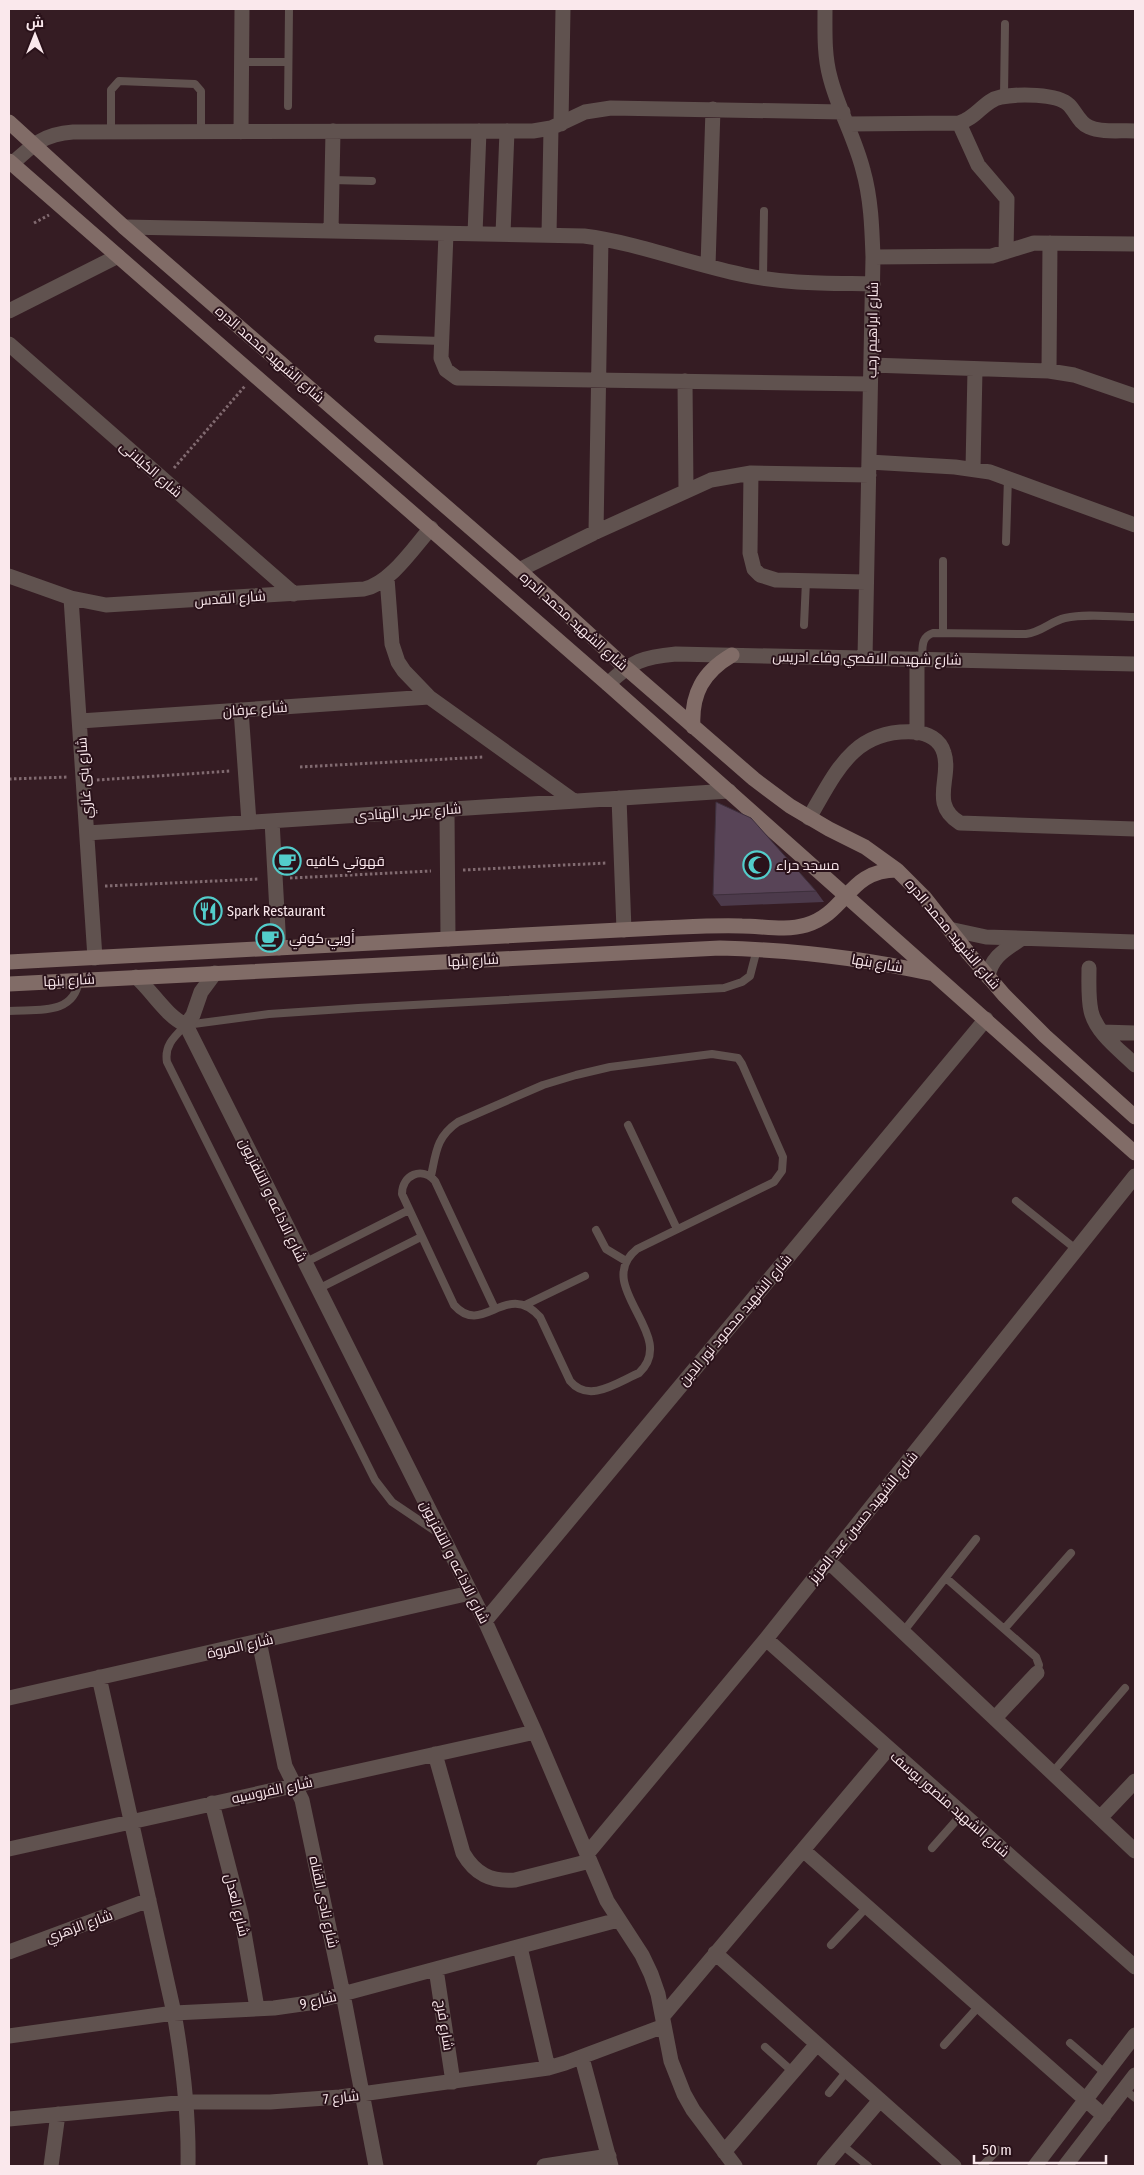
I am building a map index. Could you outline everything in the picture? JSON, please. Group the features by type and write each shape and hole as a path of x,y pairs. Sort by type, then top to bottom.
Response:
{"main road":[{"name":"شارع الشهيد محمد الدره","path":"9,122 124,227 519,570 693,727 772,793 809,818 865,847 898,870 924,897 988,977 1045,1036 1135,1117"},
{"name":"شارع الشهيد محمد الدره","path":"10,162 431,528 1135,1153"},
{"path":"693,727 692,712 700,684 708,672 719,662 732,655"},
{"name":"شارع بنها","path":"9,962 624,930 726,926 794,928 824,917 832,911 856,884 869,876 883,871 898,870"},
{"name":"شارع بنها","path":"9,984 674,950 757,949 793,951 865,960 936,975"},
{"path":"1028,1057 1045,1036"}],"street":[{"path":"241,132 242,9"},
{"path":"549,235 563,9"},
{"name":"شارع ابراهيم رجب","path":"825,9 826,58 832,85 864,171 869,199 874,257 865,658"},
{"path":"10,162 32,145 61,133 533,131 556,126 584,112 598,109 713,109 959,123 974,117 990,101 1004,96 1055,97 1065,101 1082,123 1090,128 1135,131"},
{"path":"708,266 713,109"},
{"path":"959,123 978,165 1005,194 1007,199 1006,252"},
{"path":"331,231 333,131"},
{"path":"475,234 479,131"},
{"path":"504,234 507,131"},
{"path":"124,227 549,235 601,238 708,266 763,278 873,284"},
{"path":"446,234 442,365 456,378 870,384"},
{"path":"596,532 601,238"},
{"path":"1050,243 1050,371"},
{"path":"874,257 992,256 1027,244 1135,244"},
{"path":"9,311 118,256"},
{"name":"شارع الكيلانى","path":"9,344 294,594"},
{"path":"871,365 1050,371 1074,375 1135,396"},
{"path":"973,469 976,368"},
{"path":"685,382 686,491"},
{"path":"519,570 686,491 724,477 751,474 869,468 973,469 1008,477 1135,525"},
{"path":"751,474 750,553 754,569 768,578 866,582"},
{"name":"شارع القدس","path":"9,576 71,598 94,604 117,605 364,589 376,586 387,578 431,528"},
{"path":"387,578 391,636 394,652 404,671 429,697 574,801"},
{"name":"شارع بنى غازي","path":"71,598 95,958"},
{"name":"شارع شهيده الاقصي وفاء ادريس","path":"608,684 625,667 650,657 663,655 1135,664"},
{"path":"917,733 920,659"},
{"name":"شارع عرفان","path":"80,721 429,697"},
{"path":"241,710 249,822"},
{"path":"809,818 837,771 855,749 880,735 894,732 917,733 934,739 941,746 945,754 943,803 952,818 960,823 968,825 1135,829"},
{"name":"شارع عربى الهنادى","path":"87,833 729,791"},
{"path":"619,798 624,930"},
{"path":"447,810 448,939"},
{"path":"272,821 278,948"},
{"path":"949,929 976,936 1135,942"},
{"path":"988,977 989,970 996,957 1021,939"},
{"path":"1089,968 1092,1013 1102,1032 1135,1065"},
{"path":"186,1025 193,1015 201,992 215,973"},
{"name":"شارع الاذاعه و التلفزيون","path":"136,977 154,994 172,1016 186,1025 485,1621 607,1901 642,1955 651,1974 671,2061 684,2094 693,2110 735,2166"},
{"name":"شارع الشهيد محمود نور الدين","path":"485,1621 986,1019"},
{"path":"1102,1032 1135,1033"},
{"name":"شارع الشهيد حسين عبد العزيز","path":"588,1857 766,1639 1135,1176"},
{"path":"828,1561 1135,1851"},
{"name":"شارع المروة","path":"9,1698 470,1593"},
{"name":"شارع الشهيد منصور يوسف","path":"766,1639 1135,1967"},
{"name":"شارع نادى القناه","path":"259,1641 285,1766 302,1800 364,2094 376,2166"},
{"path":"995,1718 1037,1673"},
{"path":"99,1677 174,2013 183,2062 187,2102 188,2166"},
{"name":"شارع الفروسيه","path":"9,1849 535,1732"},
{"path":"663,2021 715,1953 888,1749"},
{"path":"435,1754 463,1853 469,1864 478,1873 502,1881 515,1880 588,1857"},
{"path":"1100,1818 1135,1782"},
{"name":"شارع العدل","path":"212,1803 241,1915 257,2008"},
{"path":"803,1850 1104,2116"},
{"name":"شارع الزهري","path":"9,1952 149,1900"},
{"name":"شارع 9","path":"9,2036 174,2013 309,2004 618,1920"},
{"path":"520,1947 548,2068"},
{"path":"715,1953 954,2166"},
{"name":"شارع فرج","path":"436,1969 453,2082"},
{"name":"شارع 7","path":"9,2119 187,2102 293,2101 364,2094 548,2068 582,2058 663,2021"},
{"path":"1035,2166 1135,2035"},
{"path":"724,2152 817,2044"},
{"path":"544,2166 610,2161 582,2058"},
{"path":"1069,2165 1104,2116 1130,2094 1135,2075"},
{"path":"824,2166 880,2100"},
{"path":"51,2166 58,2114"}],"lane":[{"path":"288,106 289,9"},
{"path":"1004,96 1005,24"},
{"path":"242,62 288,62"},
{"path":"111,132 111,90 119,81 195,84 201,91 201,132"},
{"path":"332,180 372,181"},
{"path":"763,278 764,211"},
{"path":"378,339 442,341"},
{"path":"1006,542 1008,477"},
{"path":"943,561 943,633"},
{"path":"804,625 806,581"},
{"path":"920,659 925,637 933,633 1026,634 1034,633 1056,621 1072,616 1135,617"},
{"path":"442,1536 392,1502 375,1480 167,1062 166,1054 169,1044 186,1025 269,1014 724,988 742,982 750,976 757,949"},
{"path":"9,1011 49,1009 62,1006 77,991 79,980"},
{"path":"431,1176 439,1141 447,1130 458,1122 543,1085 576,1074 620,1066 712,1054 738,1058 784,1157 782,1171 774,1182 637,1249 626,1261 623,1277 625,1285 650,1342 651,1356 639,1373 600,1391 583,1392 575,1388 540,1317 525,1304 515,1303 472,1316 459,1311 454,1305 402,1194 404,1182 413,1174 425,1174 431,1176 435,1181 495,1309"},
{"path":"628,1125 677,1229"},
{"path":"1016,1201 1077,1250"},
{"path":"304,1263 409,1210"},
{"path":"596,1230 606,1249 626,1261"},
{"path":"318,1290 421,1237"},
{"path":"525,1304 584,1276"},
{"path":"903,1632 976,1539"},
{"path":"1005,1628 1071,1553"},
{"path":"946,1578 1036,1657 1039,1665 1037,1673"},
{"path":"1052,1773 1125,1688"},
{"path":"932,1848 962,1814"},
{"path":"831,1945 867,1907"},
{"path":"944,2045 979,2006"},
{"path":"1070,2043 1106,2074"},
{"path":"765,2046 793,2072"},
{"path":"829,2093 847,2071"},
{"path":"842,2145 868,2166"},
{"path":"982,2166 998,2150"}],"path":[{"path":"164,480 255,375"},
{"path":"300,767 511,756"},
{"path":"9,779 84,779 245,770"},
{"path":"91,887 275,878"}],"building":[{"name":"مسجد حراء","path":"716,802 751,818 816,891 713,895"}],"place":[{"name":"قهوتي كافيه","path":"287,861"},
{"name":"مسجد حراء","path":"757,865"},
{"name":"Spark Restaurant","path":"208,911"},
{"name":"أويي كوفي","path":"270,938"}]}
